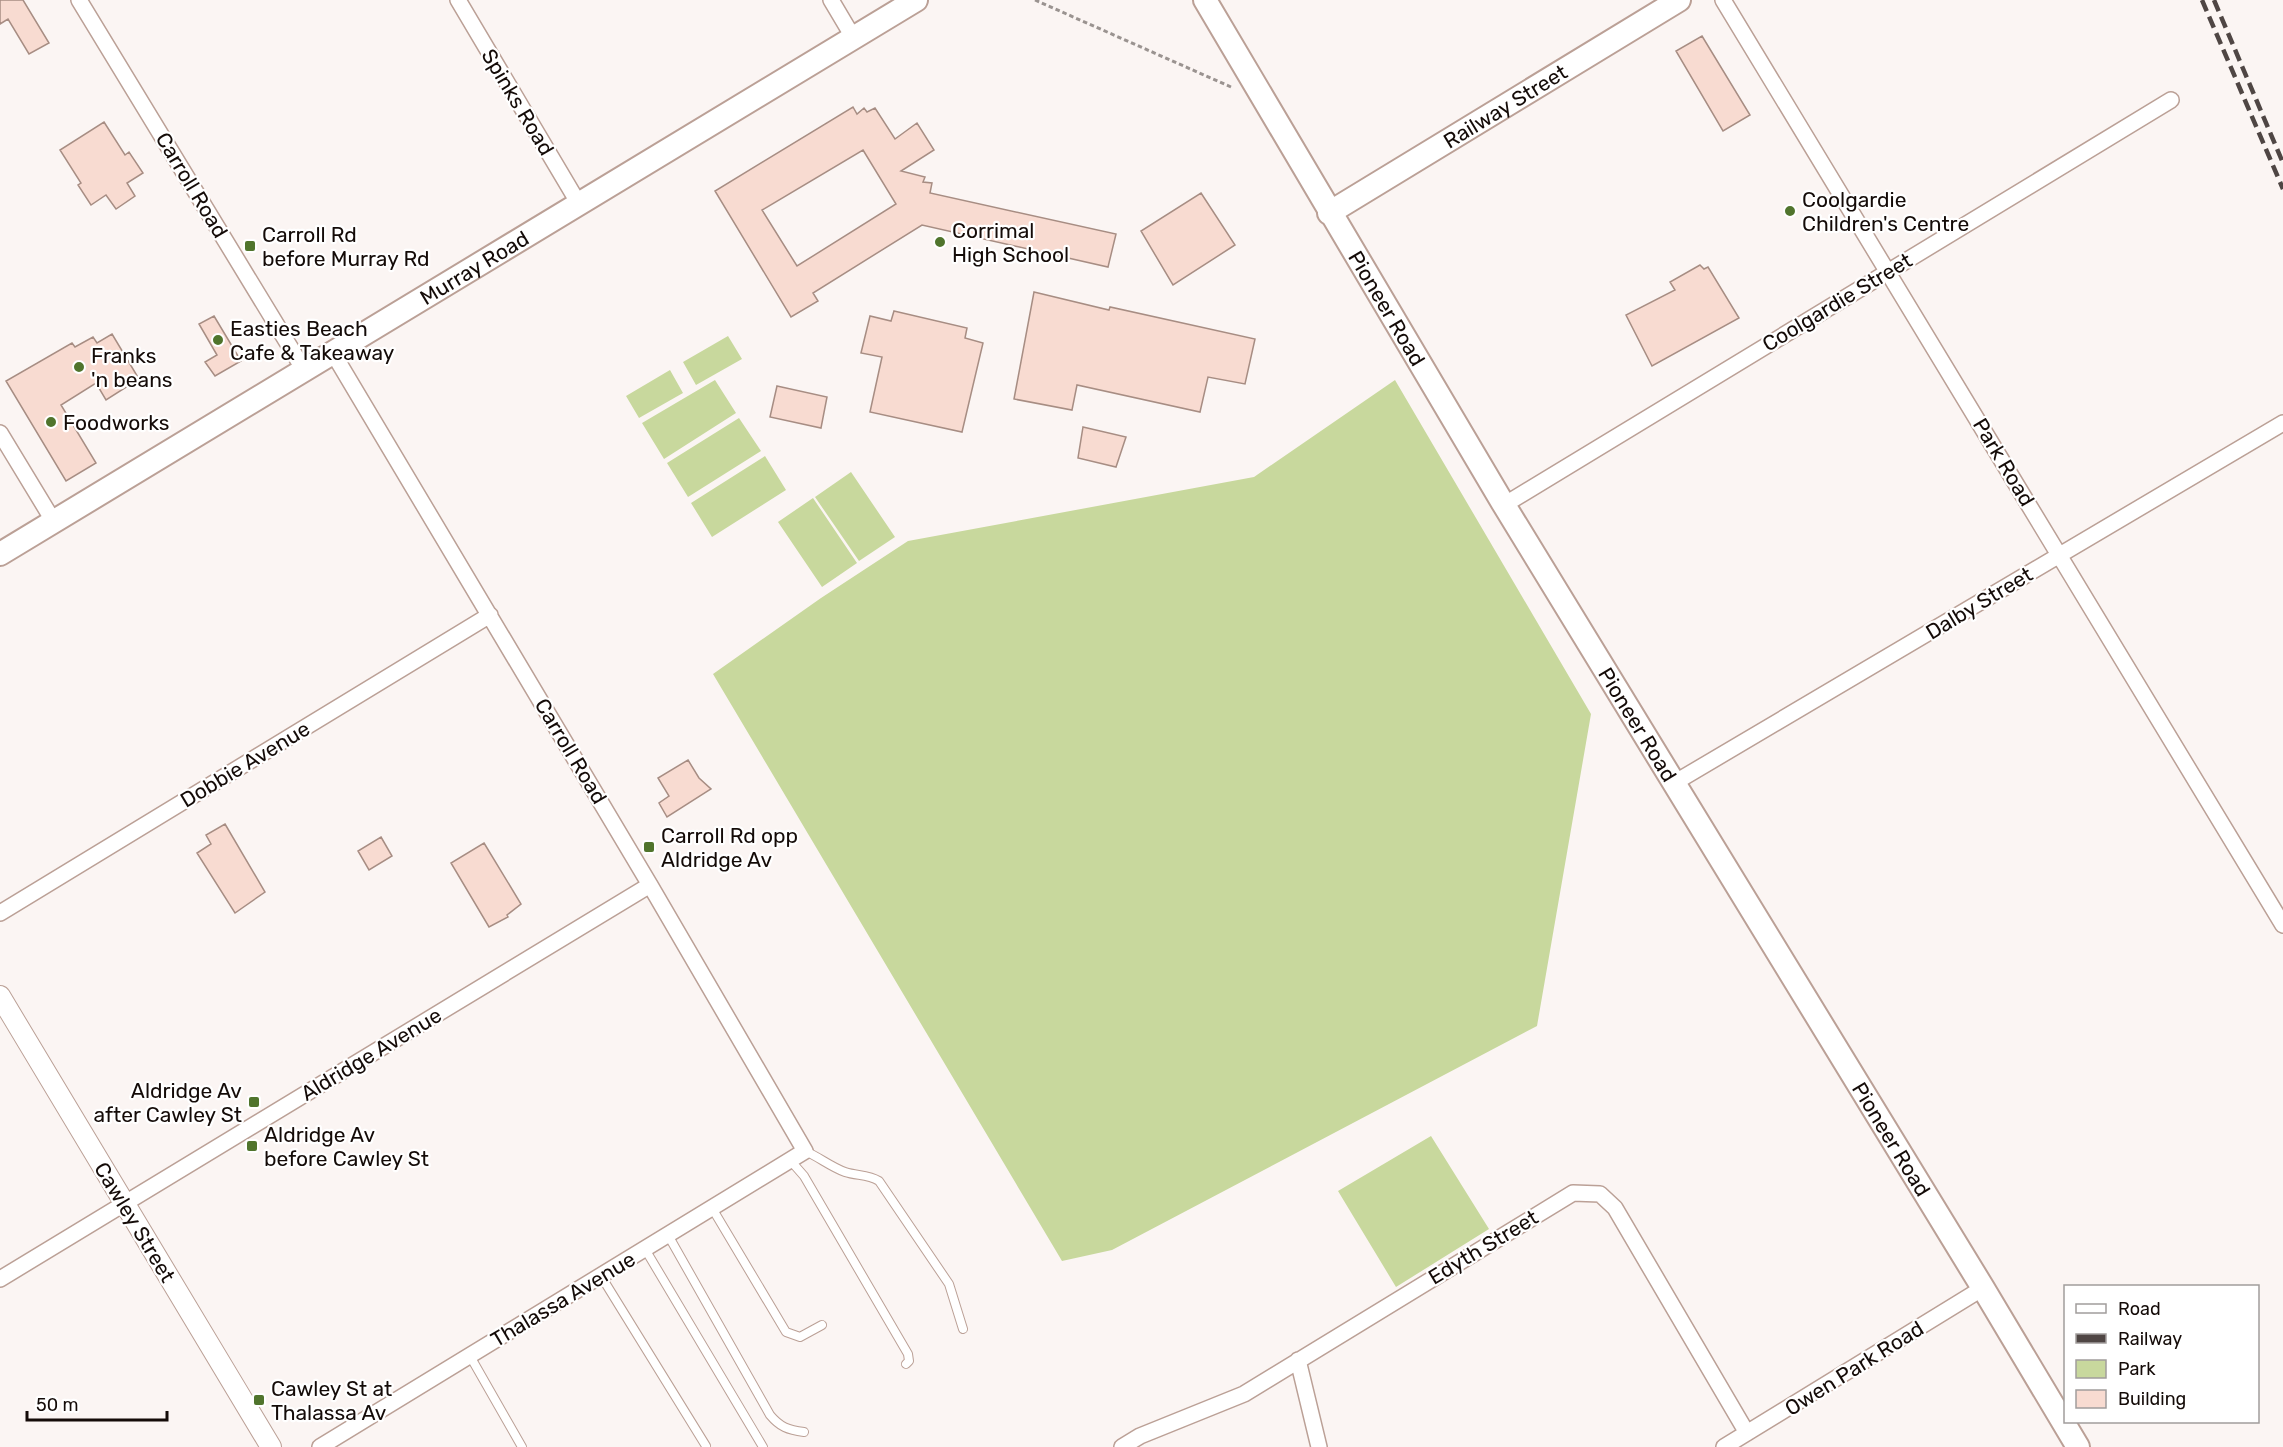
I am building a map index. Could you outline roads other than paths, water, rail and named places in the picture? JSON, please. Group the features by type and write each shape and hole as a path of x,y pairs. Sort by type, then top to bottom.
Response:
{"main road":[{"name":"Murray Road","path":"0,554 916,0"},
{"name":"Pioneer Road","path":"1205,0 1504,506 2078,1447"},
{"name":"Railway Street","path":"1329,213 1679,0"}],"street":[{"name":"Carroll Road","path":"79,0 304,370"},
{"name":"Spinks Road","path":"458,0 579,204"},
{"path":"831,0 853,37"},
{"name":"Park Road","path":"1724,0 2283,925"},
{"name":"Coolgardie Street","path":"1504,506 1888,270 2171,100"},
{"name":"Carroll Road","path":"333,353 650,885 805,1151"},
{"name":"Dalby Street","path":"1674,783 2283,423"},
{"path":"0,433 54,522"},
{"name":"Dobbie Avenue","path":"0,913 490,615"},
{"name":"Aldridge Avenue","path":"0,1279 650,885"},
{"name":"Cawley Street","path":"0,996 271,1447"},
{"name":"Thalassa Avenue","path":"320,1447 805,1151"},
{"name":"Edyth Street","path":"1122,1447 1140,1436 1244,1394 1573,1192 1600,1194 1615,1208 1747,1433"},
{"name":"Owen Park Road","path":"1724,1447 1983,1288"},
{"path":"1298,1360 1319,1447"}],"lane":[{"path":"805,1151 819,1156 844,1172 871,1176 879,1180 949,1284 963,1329"},
{"path":"790,1160 804,1176 887,1316 908,1354 909,1361 906,1364"},
{"path":"712,1208 786,1332 800,1337 822,1325"},
{"path":"668,1235 770,1415 779,1425 804,1432"},
{"path":"645,1249 763,1447"},
{"path":"601,1276 706,1446"},
{"path":"470,1356 522,1447"}],"railway":[{"path":"2202,0 2283,189"},
{"path":"2214,0 2283,163"}],"place":[{"name":"Coolgardie Children's Centre","path":"1790,211"},
{"name":"Corrimal High School","path":"940,242"},
{"name":"Carroll Rd before Murray Rd","path":"250,246"},
{"name":"Easties Beach Cafe & Takeaway","path":"218,340"},
{"name":"Franks 'n beans","path":"79,367"},
{"name":"Foodworks","path":"51,422"},
{"name":"Carroll Rd opp Aldridge Av","path":"649,847"},
{"name":"Aldridge Av after Cawley St","path":"254,1102"},
{"name":"Aldridge Av before Cawley St","path":"252,1146"},
{"name":"Cawley St at Thalassa Av","path":"259,1400"}]}
